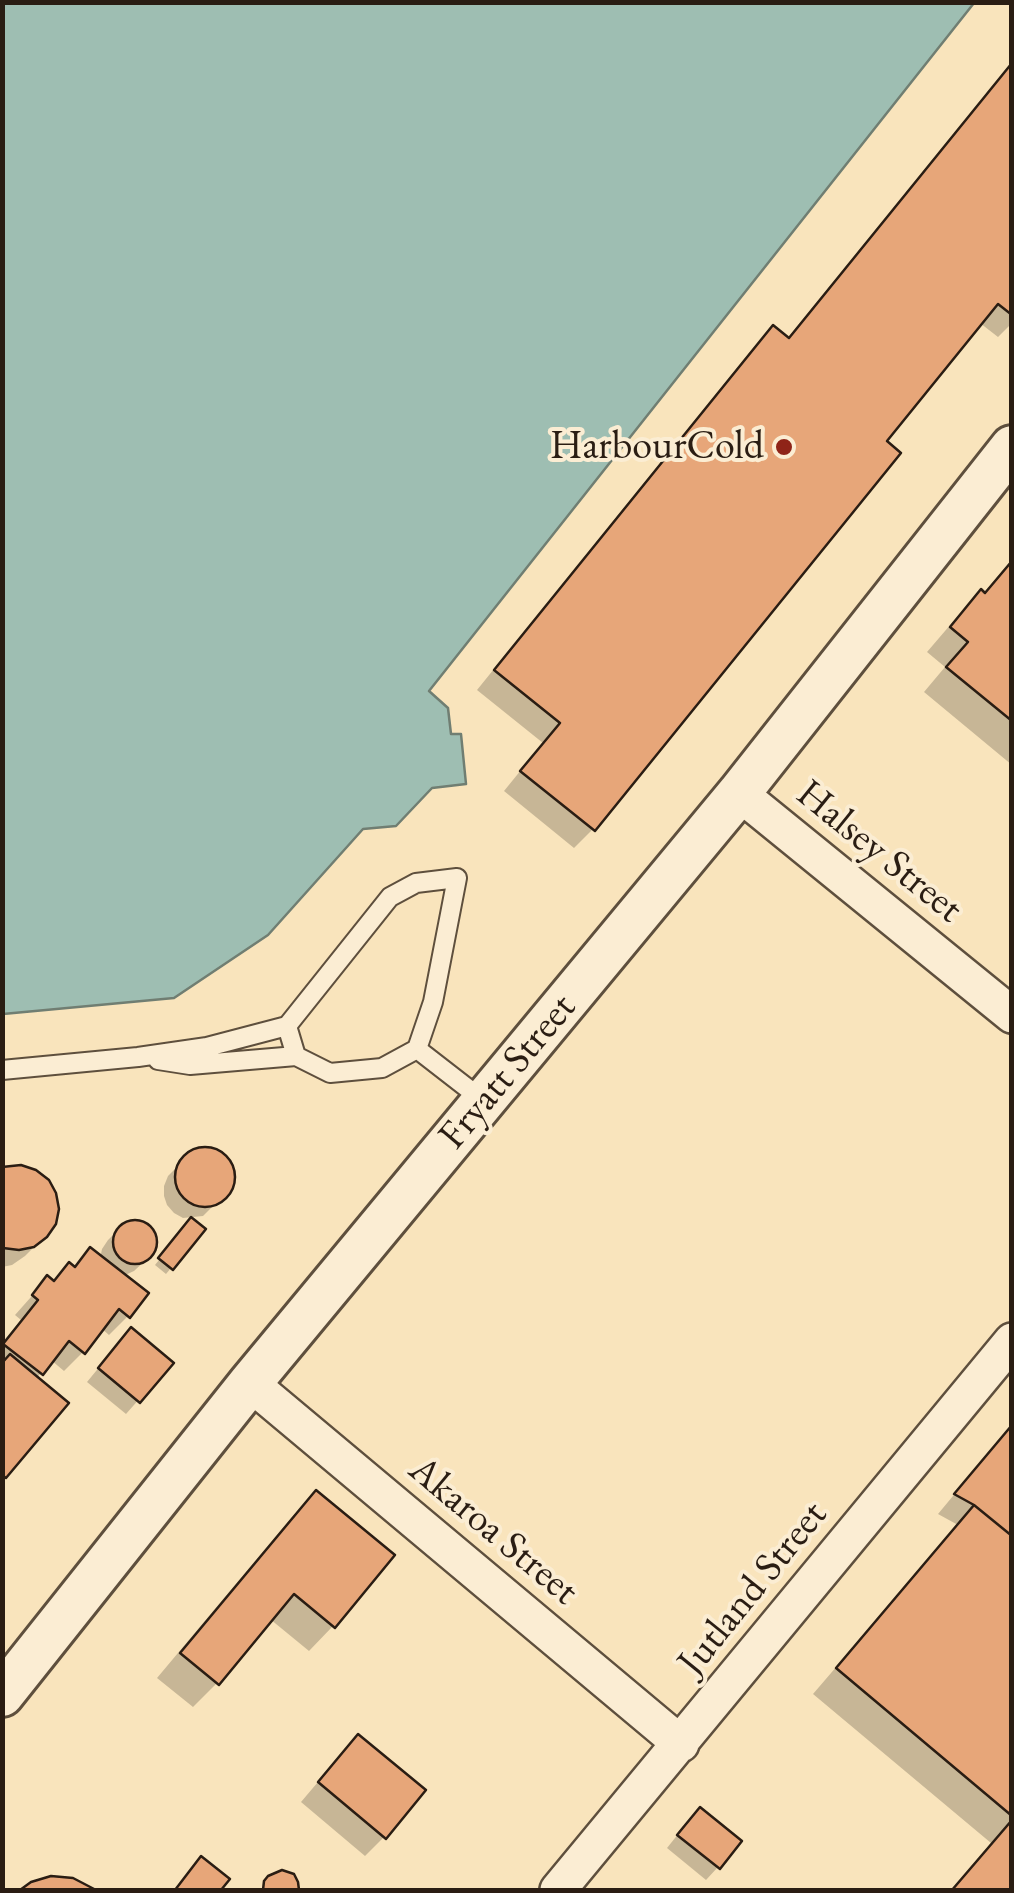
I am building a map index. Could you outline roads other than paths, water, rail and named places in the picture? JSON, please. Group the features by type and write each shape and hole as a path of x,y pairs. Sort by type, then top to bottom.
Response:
{"street":[{"name":"Fryatt Street","path":"2,1695 250,1383 738,794 1012,446"},
{"name":"Halsey Street","path":"738,794 1012,1016"},
{"name":"Jutland Street","path":"558,1890 1012,1340"},
{"name":"Akaroa Street","path":"250,1383 680,1744"}],"lane":[{"path":"2,1070 207,1047 287,1026 390,897 416,883 457,878 433,1002 417,1049 382,1068 330,1073 296,1056 190,1065 138,1057"},
{"path":"287,1026 296,1056"},
{"path":"417,1049 484,1101"}],"place":[{"name":"HarbourCold","path":"784,447"}]}
